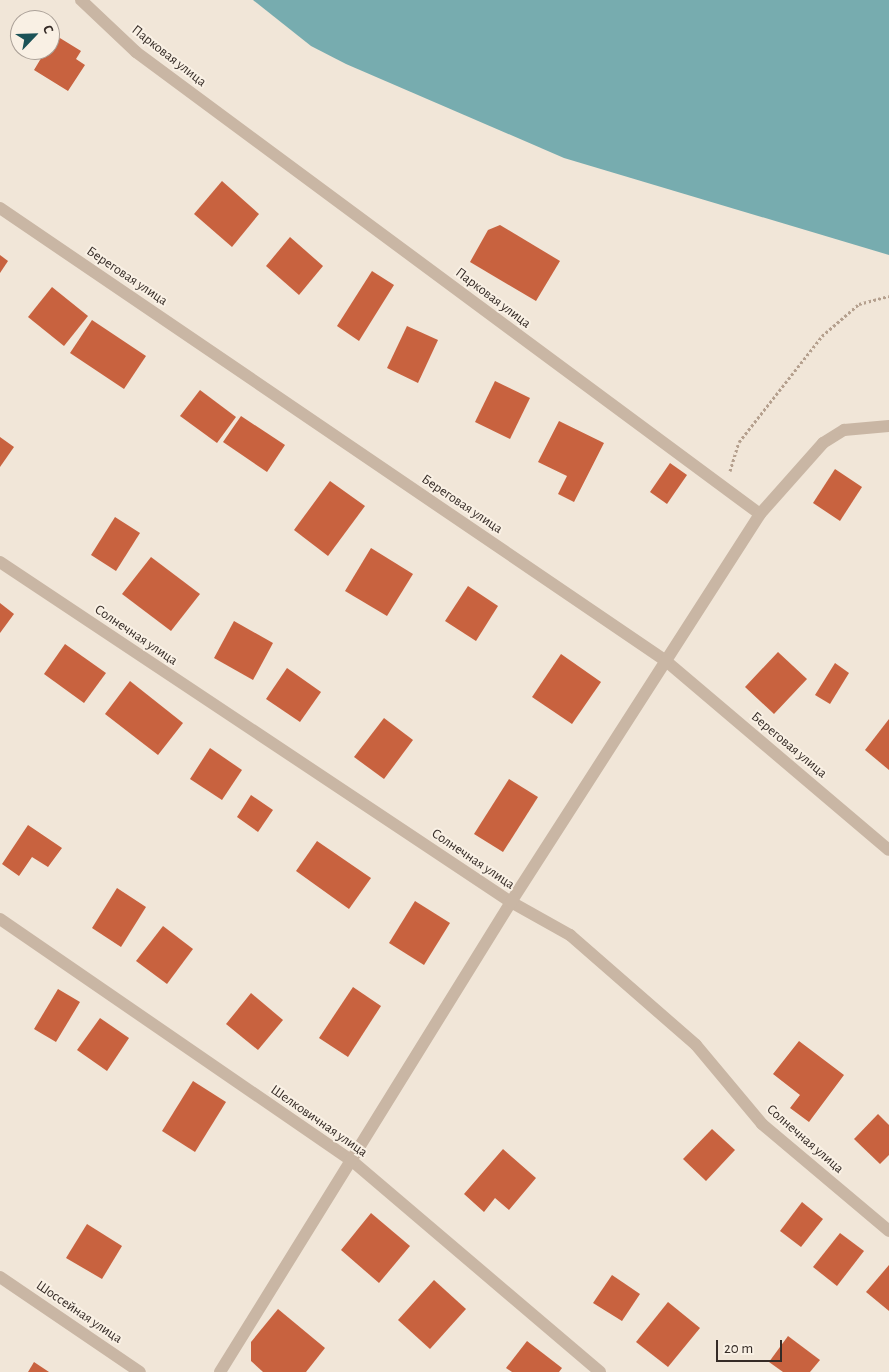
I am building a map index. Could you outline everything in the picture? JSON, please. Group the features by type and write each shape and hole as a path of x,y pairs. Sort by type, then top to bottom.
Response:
{"street":[{"name":"Парковая улица","path":"81,0 136,52 760,514"},
{"name":"Береговая улица","path":"0,208 666,661 889,850"},
{"path":"220,1372 511,902 760,514 823,443 844,430 889,426"},
{"name":"Солнечная улица","path":"0,562 511,902 570,935 630,984 696,1045 762,1124 889,1231"},
{"name":"Шелковичная улица","path":"0,920 351,1160 600,1372"},
{"name":"Шоссейная улица","path":"0,1277 140,1372"}],"path":[{"path":"725,488 739,442 822,336 859,304 889,296"}],"water":[{"path":"253,0 889,0 889,255 564,158 346,64 311,46"}],"building":[{"path":"60,38 81,51 76,59 85,65 68,91 34,70 40,60 60,60"},
{"path":"222,181 259,214 232,247 194,214"},
{"path":"500,225 560,261 536,301 470,262 488,230"},
{"path":"290,237 323,266 299,295 266,266"},
{"path":"0,255 8,261 0,273"},
{"path":"372,271 394,285 359,341 337,326"},
{"path":"52,287 88,316 64,346 28,317"},
{"path":"92,320 146,356 124,389 70,353"},
{"path":"407,326 438,340 418,383 387,368"},
{"path":"495,381 530,398 510,439 475,422"},
{"path":"200,390 236,417 217,443 180,416"},
{"path":"241,416 285,445 267,472 223,442"},
{"path":"559,421 604,443 574,502 558,494 567,476 538,462"},
{"path":"0,437 14,447 0,467"},
{"path":"670,463 687,475 667,504 650,492"},
{"path":"835,469 862,487 840,521 813,503"},
{"path":"330,481 365,506 328,556 294,530"},
{"path":"115,517 140,533 116,571 91,555"},
{"path":"371,548 413,574 387,616 345,591"},
{"path":"151,557 200,594 171,631 122,594"},
{"path":"468,586 498,606 476,641 445,621"},
{"path":"0,603 14,614 0,633"},
{"path":"234,621 273,643 253,680 214,658"},
{"path":"65,644 106,673 84,703 44,674"},
{"path":"778,652 807,679 774,714 745,687"},
{"path":"561,654 601,682 572,724 532,697"},
{"path":"835,663 849,673 830,704 815,695"},
{"path":"287,668 321,692 300,722 266,699"},
{"path":"130,681 183,723 158,755 105,714"},
{"path":"384,718 413,740 384,779 354,757"},
{"path":"889,719 889,770 865,750"},
{"path":"210,748 242,770 222,800 190,779"},
{"path":"509,779 538,797 503,852 474,834"},
{"path":"251,795 273,810 258,832 237,817"},
{"path":"28,825 62,848 48,867 32,857 19,876 2,864"},
{"path":"317,841 371,878 349,909 296,871"},
{"path":"117,888 146,907 121,947 92,928"},
{"path":"415,901 450,923 424,965 389,943"},
{"path":"163,926 193,949 167,984 136,961"},
{"path":"353,987 381,1006 348,1057 319,1038"},
{"path":"58,989 80,1002 56,1042 34,1029"},
{"path":"251,993 283,1020 258,1050 226,1024"},
{"path":"100,1018 129,1038 107,1071 77,1050"},
{"path":"799,1041 844,1075 809,1122 790,1108 800,1095 773,1074"},
{"path":"193,1081 226,1102 195,1152 162,1131"},
{"path":"878,1114 889,1125 889,1155 880,1164 854,1139"},
{"path":"712,1129 735,1150 706,1181 683,1159"},
{"path":"503,1149 536,1178 509,1210 495,1198 484,1212 464,1194"},
{"path":"802,1202 823,1219 801,1247 780,1231"},
{"path":"371,1213 410,1246 379,1283 341,1250"},
{"path":"87,1224 122,1246 102,1279 66,1258"},
{"path":"840,1233 864,1251 837,1286 813,1267"},
{"path":"889,1265 889,1311 866,1292"},
{"path":"612,1275 640,1294 622,1321 593,1303"},
{"path":"434,1280 466,1309 430,1349 398,1320"},
{"path":"668,1302 700,1328 668,1367 636,1342"},
{"path":"278,1309 325,1348 306,1372 263,1372 251,1361 251,1342"},
{"path":"788,1336 820,1360 810,1372 783,1372 769,1362"},
{"path":"527,1341 562,1368 559,1372 512,1372 506,1368"},
{"path":"34,1362 49,1372 28,1372"}]}
